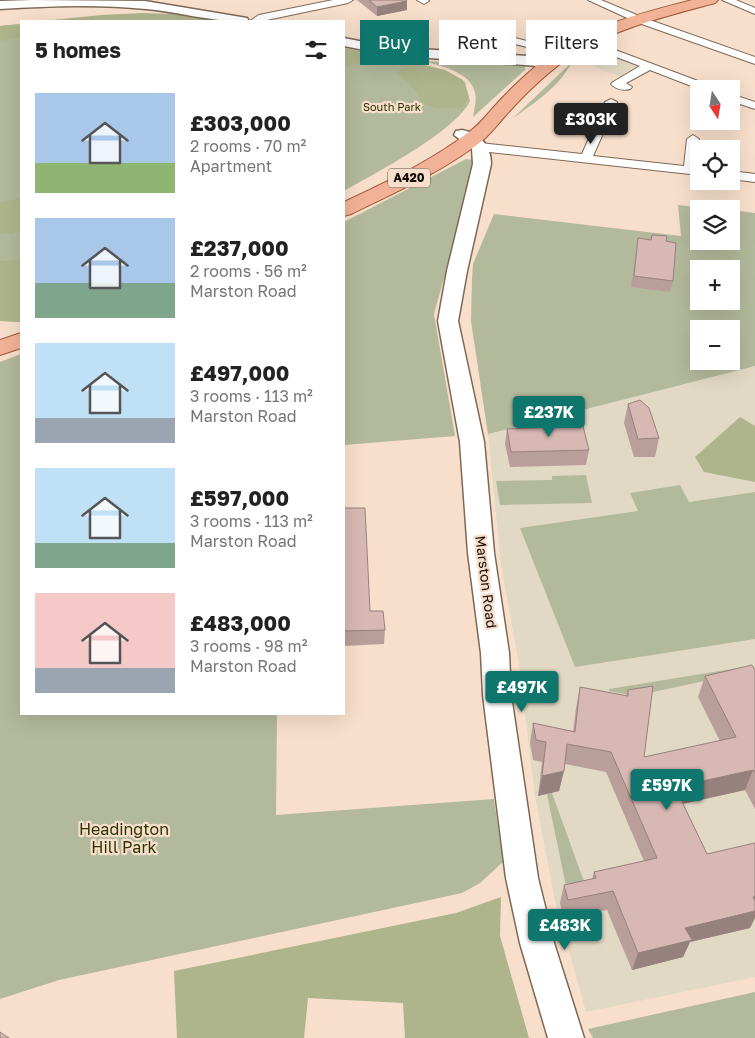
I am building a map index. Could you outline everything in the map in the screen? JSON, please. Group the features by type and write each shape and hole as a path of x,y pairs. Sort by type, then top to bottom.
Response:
{"main road":[{"name":"A420","path":"617,29 640,20 710,0"},
{"name":"A420","path":"345,210 404,181 471,140 497,118 499,112 539,65"},
{"name":"Marston Road","path":"471,140 482,164 456,270 448,321 472,442 481,553 495,653 497,696 522,878 537,944 566,1038"},
{"path":"0,348 20,340"}],"street":[{"path":"257,20 263,16 348,0"},
{"path":"593,0 640,20 755,61"},
{"path":"727,0 755,11"},
{"path":"0,5 148,2 238,20"},
{"path":"516,41 524,43 519,53 521,60"},
{"path":"345,42 389,51 526,59"},
{"path":"617,54 690,81"},
{"path":"626,87 617,84 649,66"},
{"path":"740,100 755,105"},
{"path":"586,158 611,102"},
{"path":"471,140 586,158 690,170"},
{"path":"740,176 755,178"}],"shaded area":[{"path":"617,56 644,66 621,77 590,65 617,65"},
{"path":"740,211 755,213 755,977 586,1012 555,901 535,796 519,664 501,565 488,434 471,321 690,304 690,310 740,310 740,260 731,260 731,250 740,250"}],"green space":[{"path":"173,14 209,20 52,20 102,15"},
{"path":"20,24 20,322 0,321 0,26"},
{"path":"20,24 20,38 0,41 0,26"},
{"name":"South Park","path":"345,48 360,51 360,65 422,65 445,70 465,82 470,101 462,113 448,126 413,151 345,190"},
{"path":"345,48 360,51 360,63 345,67"},
{"path":"429,61 439,62 439,65 504,65 524,66 526,69 473,117 476,96 468,80 454,71"},
{"path":"408,65 424,65 445,70 463,80 469,97 462,107 439,109 421,103 418,94 397,72"},
{"path":"569,65 570,65 553,87 512,119"},
{"path":"466,159 474,160 473,174 434,314 455,436 345,445 345,221"},
{"path":"20,198 20,230 12,234 0,233 0,203"},
{"path":"678,205 690,206 690,250 740,250 740,211 755,213 755,366 740,370 740,320 690,320 690,370 739,370 488,434 471,321 472,279 473,264 494,214 681,236"},
{"path":"20,260 20,322 0,321 0,261"},
{"name":"Headington Hill Park","path":"20,354 20,715 277,715 276,815 494,799 503,862 480,883 462,893 59,980 0,999 0,362"},
{"path":"740,417 755,426 755,482 704,472 695,457"},
{"path":"586,475 592,503 500,505 496,481 552,480 552,476"},
{"path":"680,485 689,502 755,492 755,639 575,667 520,528 638,511 630,493"},
{"path":"738,668 741,673 635,696 609,691 609,689"},
{"path":"552,793 586,887 567,891 547,794"},
{"path":"501,897 500,936 529,1038 405,1038 403,1003 308,998 304,1038 177,1038 174,971 456,913"},
{"path":"755,992 755,1038 593,1038 588,1029"}],"building":[{"path":"369,0 406,0 407,1 377,7"},
{"path":"652,235 667,236 666,241 676,243 673,281 634,276 638,238 651,240"},
{"path":"640,400 649,408 659,438 638,439 628,404"},
{"path":"582,422 589,450 511,452 507,429 554,427 553,423"},
{"path":"345,508 365,508 370,611 383,611 385,630 345,631"},
{"path":"752,665 755,670 755,773 753,770 675,787 707,854 755,843 755,896 753,897 755,911 685,928 692,940 638,953 613,891 568,900 564,885 596,878 594,872 657,858 611,752 567,744 564,771 542,776 546,742 536,740 533,723 575,732 580,687 628,696 628,690 653,686 644,757 736,737 705,676"},
{"path":"0,1032 9,1038 0,1038"}]}
